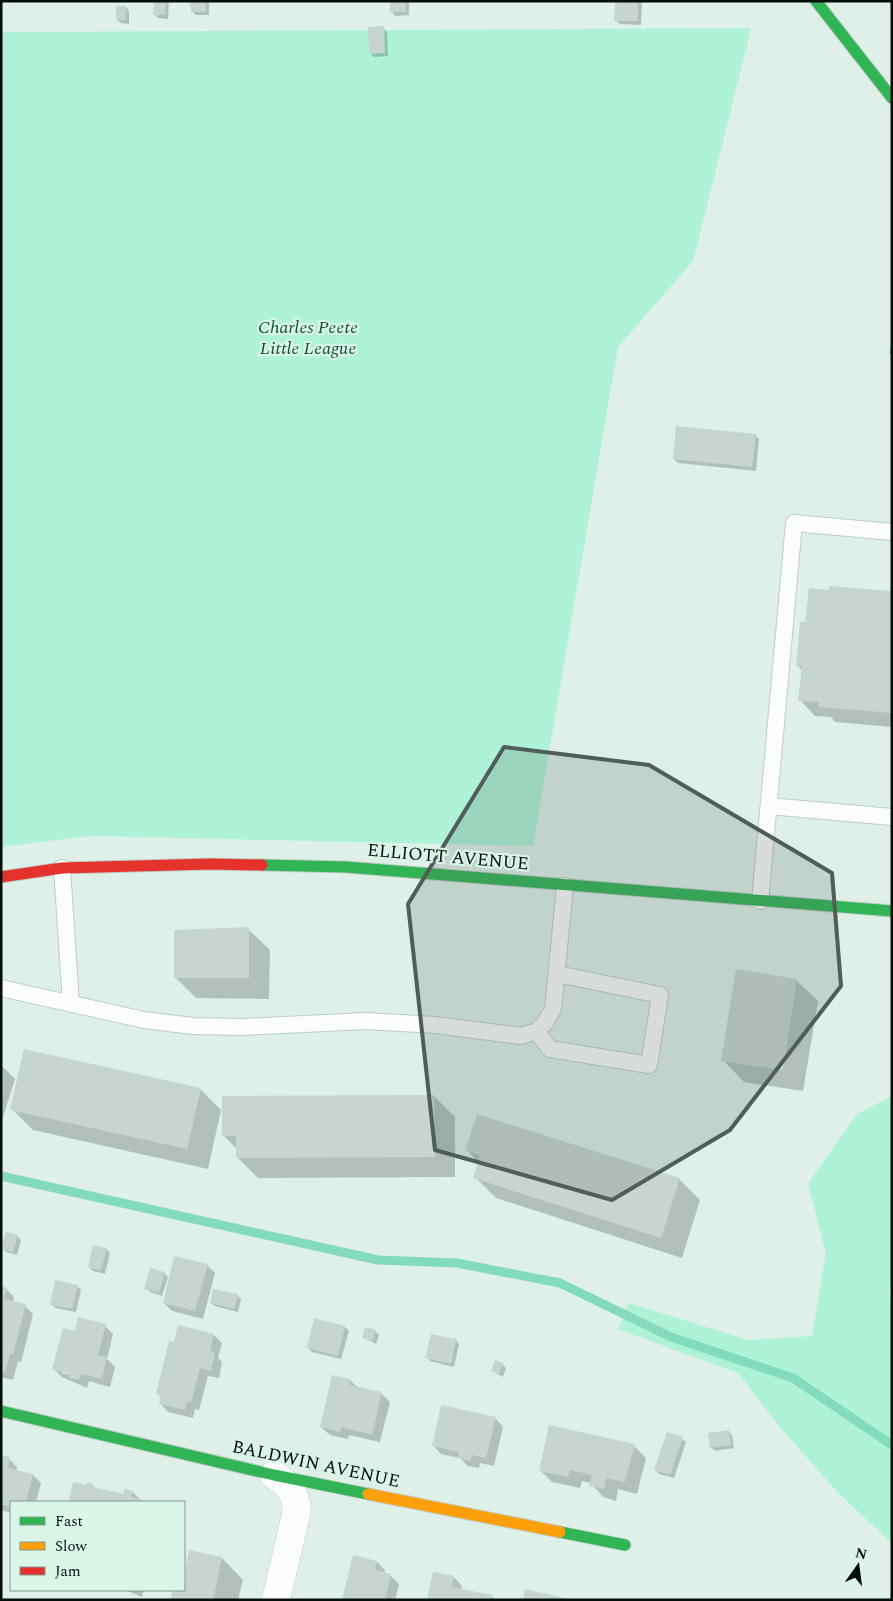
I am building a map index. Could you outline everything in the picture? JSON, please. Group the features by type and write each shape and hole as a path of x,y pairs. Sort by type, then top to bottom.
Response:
{"street":[{"path":"816,1 892,98"},
{"name":"ELLIOTT AVENUE","path":"1,877 62,868 210,864 346,867 892,912"},
{"name":"BALDWIN AVENUE","path":"1,1410 274,1475 625,1545"},
{"path":"274,1475 289,1485 295,1496 297,1510 276,1600"}],"lane":[{"path":"760,901 794,523 892,532"},
{"path":"769,806 892,817"},
{"path":"62,868 71,1004"},
{"path":"1,988 144,1020 193,1026 242,1027 365,1022 436,1025 521,1036 536,1032 545,1023 553,1009 565,886"},
{"path":"536,1032 550,1049 649,1065 660,995 557,974"}],"highlighted area":[{"path":"504,747 649,765 832,873 841,986 730,1130 612,1200 435,1150 408,904"}],"green space":[{"name":"Charles Peete Little League","path":"751,28 693,261 618,347 533,846 90,836 1,847 1,32"},
{"path":"892,1096 892,1282 889,1288 892,1308 892,1543 839,1494 780,1427 738,1373 618,1329 629,1303 748,1340 812,1336 826,1253 808,1184 857,1114"}],"building":[{"path":"154,1 166,1 165,15 153,15"},
{"path":"190,1 206,1 206,12 191,12"},
{"path":"390,1 406,1 406,12 390,12"},
{"path":"638,1 638,21 614,21 615,3"},
{"path":"116,6 126,6 126,20 116,20"},
{"path":"384,26 385,53 369,54 368,27"},
{"path":"676,426 756,434 752,467 673,459"},
{"path":"829,586 892,591 892,713 818,707 819,702 798,701 802,666 796,666 800,622 805,622 809,588 829,590"},
{"path":"249,927 249,978 174,978 174,930"},
{"path":"736,969 797,979 783,1070 721,1061"},
{"path":"24,1049 201,1088 187,1149 10,1110"},
{"path":"434,1095 435,1157 236,1158 236,1136 222,1136 222,1096"},
{"path":"477,1114 680,1178 661,1238 473,1178 480,1155 465,1151"},
{"path":"6,1232 18,1235 13,1252 1,1249"},
{"path":"93,1245 107,1248 101,1271 88,1267"},
{"path":"174,1256 208,1264 195,1311 163,1303"},
{"path":"150,1268 165,1272 159,1293 144,1289"},
{"path":"55,1280 78,1285 72,1309 50,1305"},
{"path":"1,1286 7,1288 4,1299 26,1304 13,1355 10,1354 5,1373 1,1372"},
{"path":"213,1289 238,1294 234,1309 210,1303"},
{"path":"78,1317 106,1324 98,1355 107,1357 102,1379 81,1374 79,1380 69,1378 70,1374 52,1369 63,1328 75,1331"},
{"path":"314,1318 345,1326 338,1356 307,1348"},
{"path":"178,1325 214,1334 210,1351 215,1353 211,1371 200,1368 191,1403 187,1402 185,1410 159,1404 161,1394 156,1394 169,1341 174,1342"},
{"path":"365,1327 376,1330 372,1341 362,1338"},
{"path":"431,1334 456,1339 451,1364 425,1358"},
{"path":"495,1360 503,1363 499,1374 491,1371"},
{"path":"332,1375 350,1379 349,1385 382,1392 372,1435 341,1427 340,1432 320,1427"},
{"path":"441,1405 496,1417 486,1458 472,1455 471,1461 458,1458 459,1452 432,1446"},
{"path":"549,1425 635,1444 625,1482 606,1478 604,1489 589,1486 592,1475 570,1470 568,1477 539,1471"},
{"path":"729,1430 731,1445 710,1448 708,1433"},
{"path":"667,1432 683,1437 670,1475 654,1470"},
{"path":"1,1455 10,1457 8,1468 33,1474 26,1501 10,1501 10,1507 1,1505"},
{"path":"73,1482 86,1485 87,1482 93,1484 92,1487 124,1494 124,1489 133,1491 131,1497 143,1500 143,1501 69,1501"},
{"path":"189,1550 222,1557 213,1600 170,1600 173,1591 185,1591 185,1570"},
{"path":"353,1555 377,1561 375,1570 391,1574 385,1600 342,1600"},
{"path":"433,1572 454,1576 452,1587 492,1595 491,1600 427,1600"},
{"path":"525,1589 569,1599 569,1600 523,1600"}],"waterway":[{"path":"1,1176 378,1260 457,1263 560,1283 671,1337 793,1378 892,1445"}],"traffic: fast":[{"path":"816,1 892,98"},
{"path":"262,865 346,867 892,911"},
{"path":"1,1411 274,1475 368,1494"},
{"path":"560,1532 625,1545"}],"traffic: slow":[{"path":"368,1494 560,1532"}],"traffic: jam":[{"path":"1,877 62,868 210,864 262,865"}]}
